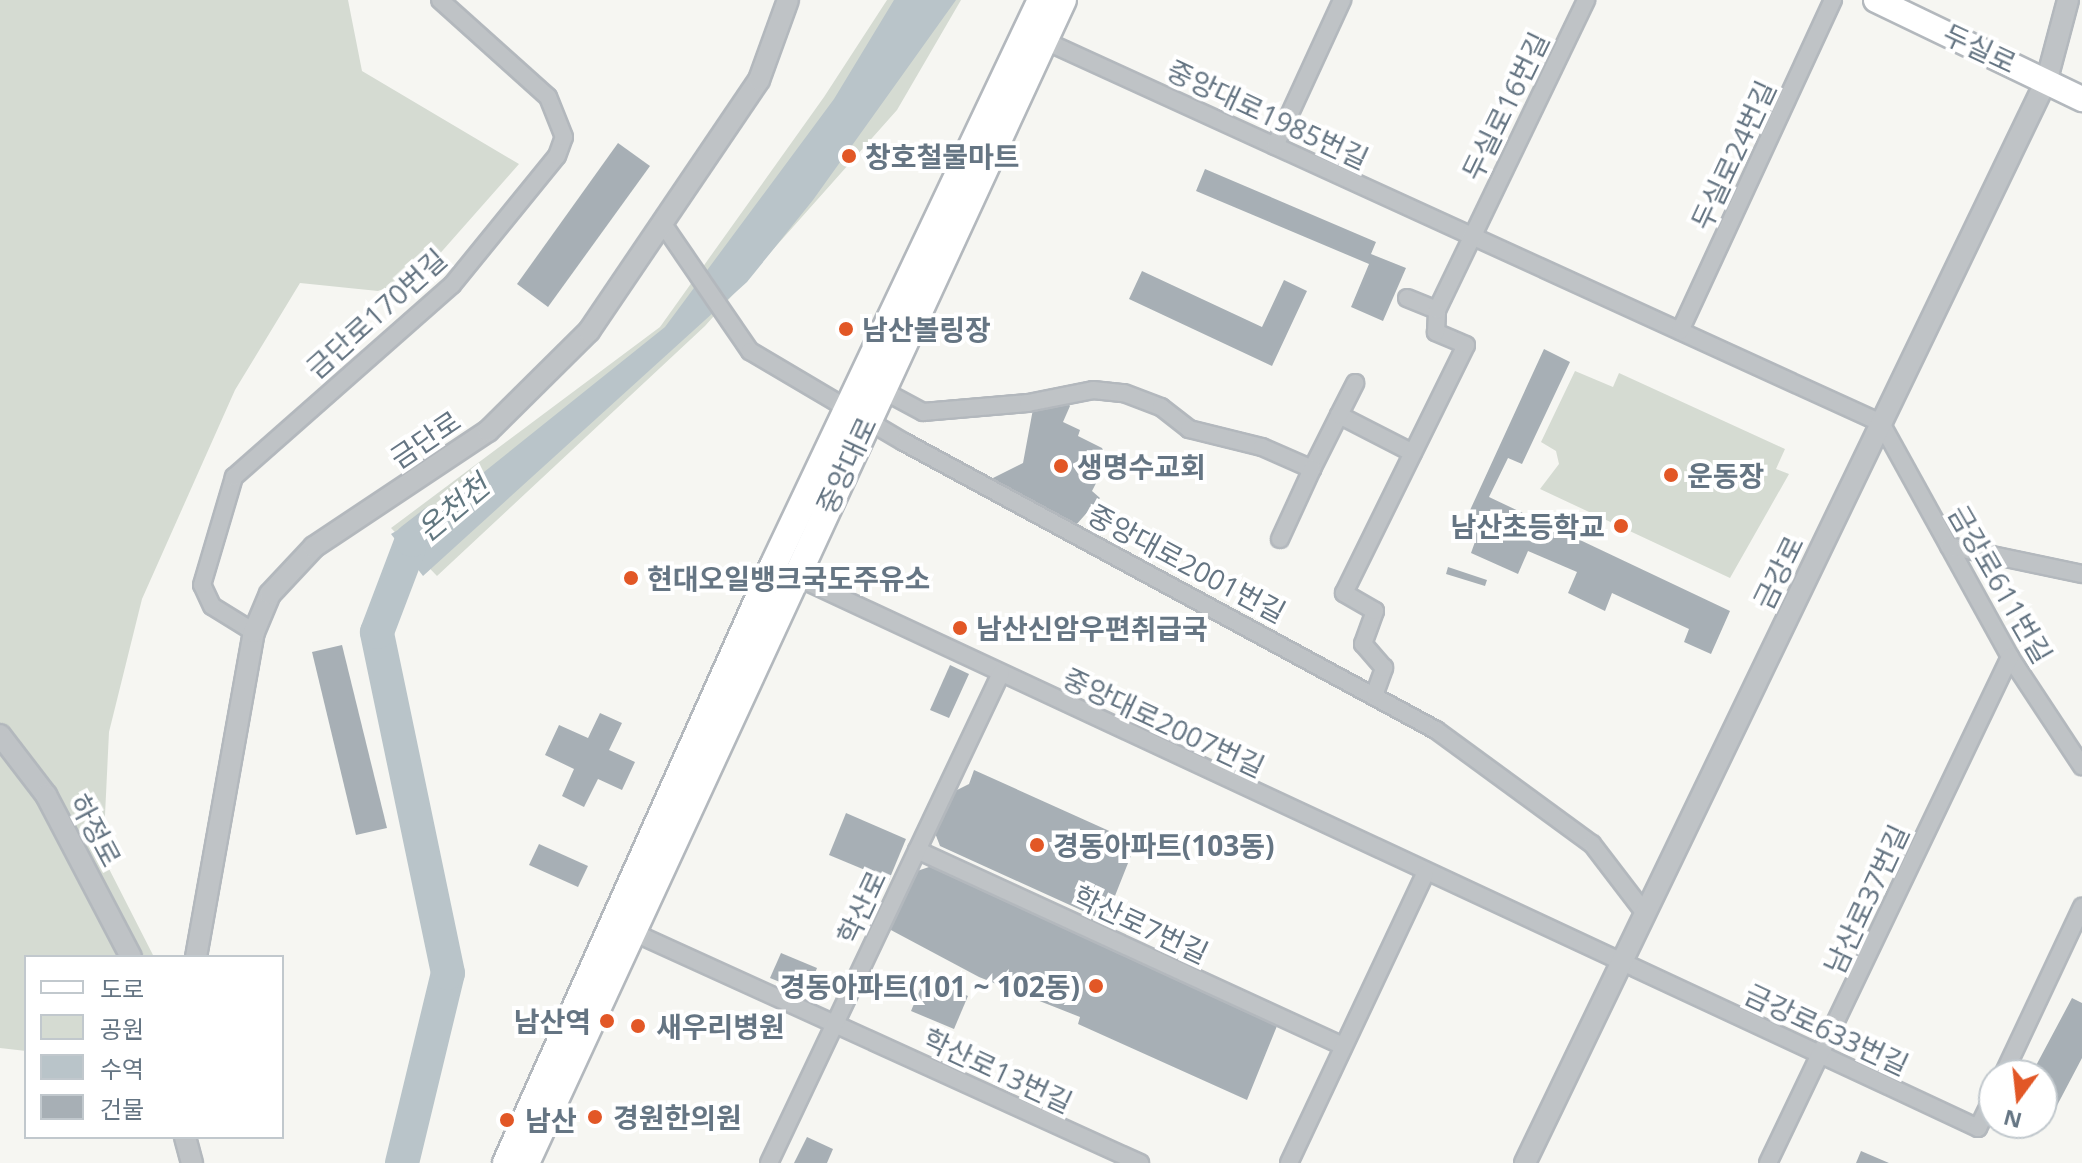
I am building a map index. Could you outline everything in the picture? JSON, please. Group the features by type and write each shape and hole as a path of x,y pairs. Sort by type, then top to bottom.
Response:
{"main road":[{"name":"중앙대로","path":"526,1163 624,928 783,571 859,414 1041,0"},
{"name":"중앙대로","path":"859,414 882,390 1063,0"},
{"name":"두실로","path":"1876,0 2047,79 2082,99"},
{"name":"중앙대로","path":"506,1163 624,928"}],"street":[{"name":"금단로170번길","path":"254,632 212,606 202,585 234,477 452,285 557,156 564,137 548,97 440,0"},
{"name":"금단로","path":"196,955 254,632 270,594 314,547 488,431 589,331 759,80 788,0"},
{"path":"1275,146 1342,0"},
{"name":"두실로16번길","path":"1471,235 1586,0"},
{"name":"두실로24번길","path":"1680,331 1833,0"},
{"name":"금강로","path":"1525,1163 2047,79 2068,0"},
{"name":"중앙대로1985번길","path":"1043,40 1881,423"},
{"name":"중앙대로","path":"663,224 750,351 859,414"},
{"path":"1375,693 1384,668 1363,644 1375,611 1344,593 1466,345 1436,332 1437,310 1471,235"},
{"path":"1407,298 1437,310"},
{"path":"1280,539 1355,383"},
{"path":"882,390 923,412 1028,403 1093,390 1124,393 1161,407 1189,429 1262,447 1312,469"},
{"name":"중앙대로2001번길","path":"859,414 1375,693 1436,730 1592,844 1644,912"},
{"path":"1339,415 1413,453"},
{"name":"금강로611번길","path":"1881,423 2010,657 2082,766"},
{"path":"1949,546 2082,574"},
{"name":"중앙대로2007번길","path":"783,571 1425,874 1621,961"},
{"name":"남산로37번길","path":"1768,1163 2010,657"},
{"name":"학산로","path":"769,1163 1001,673"},
{"name":"하정로","path":"0,735 46,795 130,955"},
{"name":"학산로7번길","path":"917,850 1343,1046"},
{"path":"1289,1163 1425,874"},
{"path":"2011,1059 2082,907"},
{"path":"624,928 835,1023"},
{"name":"금강로633번길","path":"1621,961 1978,1128"},
{"name":"학산로13번길","path":"835,1023 1140,1163"},
{"path":"186,1139 192,1163"}],"green space":[{"path":"0,0 348,0 362,71 519,164 421,275 378,291 300,283 235,390 142,599 109,732 103,857 153,955 24,955 24,1051 0,1048"},
{"name":"온천천","path":"887,0 961,0 897,110 705,326 437,576 391,528 660,327 824,97"},
{"name":"운동장","path":"1575,371 1613,387 1619,373 1785,449 1776,469 1789,474 1730,578 1540,489 1559,464 1556,451 1541,442"}],"water":[{"name":"온천천","path":"894,0 956,0 813,200 747,282 423,576 391,534 449,500 665,327 834,99"}],"building":[{"path":"618,143 650,166 548,307 517,284"},
{"path":"1205,169 1376,242 1371,254 1406,268 1383,321 1351,307 1369,264 1196,191"},
{"path":"1142,271 1262,327 1284,280 1307,291 1272,366 1129,299"},
{"path":"1544,349 1570,362 1522,464 1508,458 1489,497 1730,611 1711,654 1684,642 1689,629 1612,593 1605,611 1568,593 1577,572 1528,551 1518,574 1471,553 1476,539 1460,532"},
{"name":"생명수교회","path":"1066,401 1070,406 1063,422 1080,430 1078,436 1102,448 1108,460 1092,491 1100,498 1076,525 989,480 1023,463 1033,409"},
{"path":"1448,567 1487,580 1485,586 1446,574"},
{"path":"342,645 387,828 356,835 312,652"},
{"path":"950,665 969,674 949,718 930,710"},
{"path":"600,713 622,723 609,750 635,762 622,790 598,779 584,807 562,796 574,769 545,755 559,725 588,738"},
{"name":"경동아파트(103동)","path":"974,770 1136,843 1105,921 940,846 935,833 953,792 969,784"},
{"path":"846,813 906,839 889,880 829,855"},
{"path":"539,844 588,866 578,887 529,865"},
{"name":"경동아파트(101 ~ 102동)","path":"932,866 1277,1026 1247,1100 1078,1024 1080,1017 979,977 889,929 914,872"},
{"path":"781,953 817,968 807,993 770,978"},
{"path":"925,978 968,996 954,1029 911,1011"},
{"path":"2072,998 2082,1003 2082,1058 2058,1104 2058,1059 2040,1059"},
{"path":"807,1137 833,1149 827,1163 794,1163"},
{"path":"1861,1151 1889,1163 1856,1163"}],"waterway":[{"name":"온천천","path":"402,1163 448,973 377,632 412,540 435,522"}],"place":[{"name":"창호철물마트","path":"849,156"},
{"name":"남산볼링장","path":"846,329"},
{"name":"생명수교회","path":"1061,466"},
{"name":"운동장","path":"1671,475"},
{"name":"남산초등학교","path":"1621,526"},
{"name":"현대오일뱅크국도주유소","path":"631,578"},
{"name":"남산신암우편취급국","path":"960,628"},
{"name":"경동아파트(103동)","path":"1037,845"},
{"name":"경동아파트(101 ~ 102동)","path":"1096,986"},
{"name":"남산역","path":"607,1021"},
{"name":"새우리병원","path":"638,1026"},
{"name":"경원한의원","path":"595,1117"},
{"name":"남산","path":"507,1120"}]}
